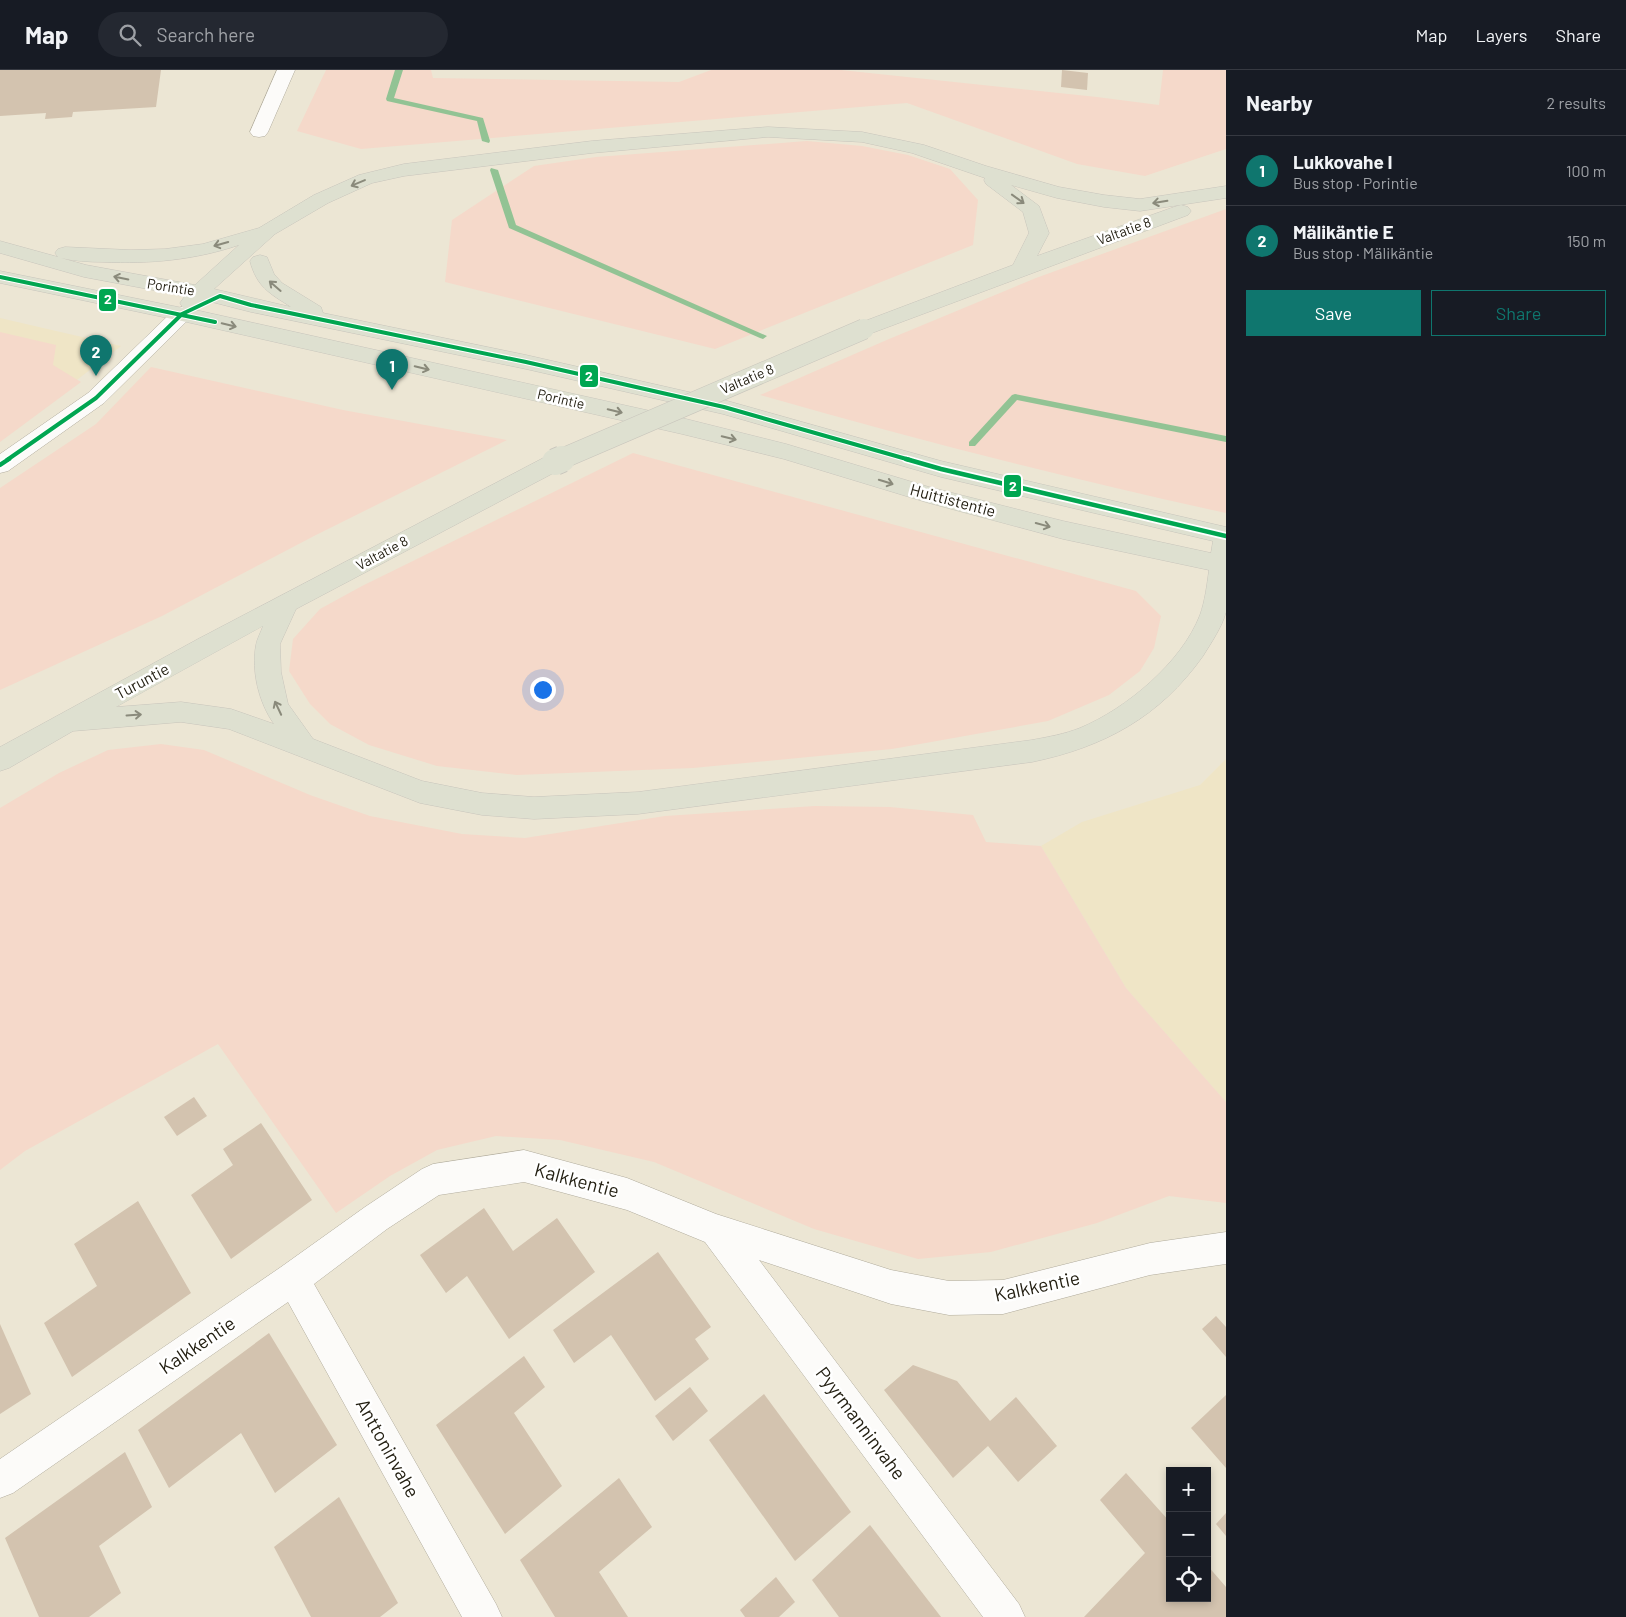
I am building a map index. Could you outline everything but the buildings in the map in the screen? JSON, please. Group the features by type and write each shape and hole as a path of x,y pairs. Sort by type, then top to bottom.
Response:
{"highway":[{"path":"182,314 220,296 320,199 366,179 404,170 592,147 768,132 800,132 885,142 943,157 979,170 1057,192 1104,201 1140,205 1226,193"},
{"path":"979,170 1032,210 1039,233 1021,268"},
{"name":"Valtatie 8","path":"286,603 555,462 864,329 1021,268 1226,193"},
{"path":"0,246 83,255 167,254 271,245"},
{"path":"182,314 199,292 271,245"},
{"path":"271,245 264,276 275,288 330,322"},
{"name":"Porintie","path":"0,246 84,271 220,296 330,322 526,362 724,407"},
{"name":"Porintie","path":"0,277 182,314 682,426"},
{"name":"Huittistentie","path":"724,407 950,471 1226,536"},
{"name":"Huittistentie","path":"682,426 786,452 929,495 1063,530 1224,564"},
{"path":"68,720 180,712 231,719 420,792 482,804 534,808 638,803 997,758 1040,749 1090,735 1134,711 1174,675 1208,625 1224,564 1226,536"},
{"path":"286,603 268,644 268,672 276,707 304,748"},
{"name":"Turuntie","path":"0,760 68,720 286,603"}],"street":[{"path":"259,132 286,70"},
{"path":"0,465 96,398 182,314"},
{"name":"Kalkkentie","path":"0,1480 293,1279 376,1218 433,1180 524,1166 627,1194 716,1230 891,1287 949,1298 1003,1297 1150,1259 1226,1248"},
{"name":"Pyyrmanninvahe","path":"716,1230 1006,1617"},
{"name":"Anttoninvahe","path":"293,1279 482,1617"}],"shaded area":[{"path":"326,70 431,70 433,78 679,82 711,70 841,70 1159,105 1163,70 1226,70 1226,149 1145,176 1077,164 907,103 361,149 297,131"},
{"path":"807,141 862,146 908,155 950,169 978,200 973,245 715,349 445,282 452,220 534,166 596,157"},
{"path":"1226,209 1226,513 992,458 760,395 1036,278"},
{"path":"0,318 121,346 0,439"},
{"path":"0,332 56,345 53,365 81,382 0,442"},
{"path":"151,367 343,410 507,440 314,536 162,616 0,690 0,488 96,424"},
{"path":"633,453 1136,591 1161,616 1154,648 1140,671 1109,695 1048,721 892,749 693,768 517,775 437,766 369,745 330,724 310,704 289,671 293,639 320,609 362,586"},
{"path":"161,744 204,750 310,795 370,816 462,834 525,838 665,816 815,806 890,807 973,815 986,842 1041,846 1126,988 1226,1102 1226,1203 1169,1196 1097,1223 991,1252 918,1259 814,1229 654,1162 560,1140 496,1136 437,1150 390,1176 336,1213 218,1044 25,1151 0,1170 0,808 59,773 108,750"},
{"path":"1226,759 1226,1102 1126,988 1041,846 1082,822 1200,785"}],"waterway":[{"path":"399,70 390,99 480,120 486,141"},
{"path":"494,170 512,226 763,336"},
{"path":"972,444 1015,397 1226,439"}],"transit line":[{"name":"2","path":"0,277 215,322"},
{"name":"2","path":"0,465 96,398 182,314 220,296 251,305 526,362 724,407 941,469 1226,536"}],"place":[{"name":"Mälikäntie E","path":"96,376"},
{"name":"Lukkovahe I","path":"392,390"}]}
